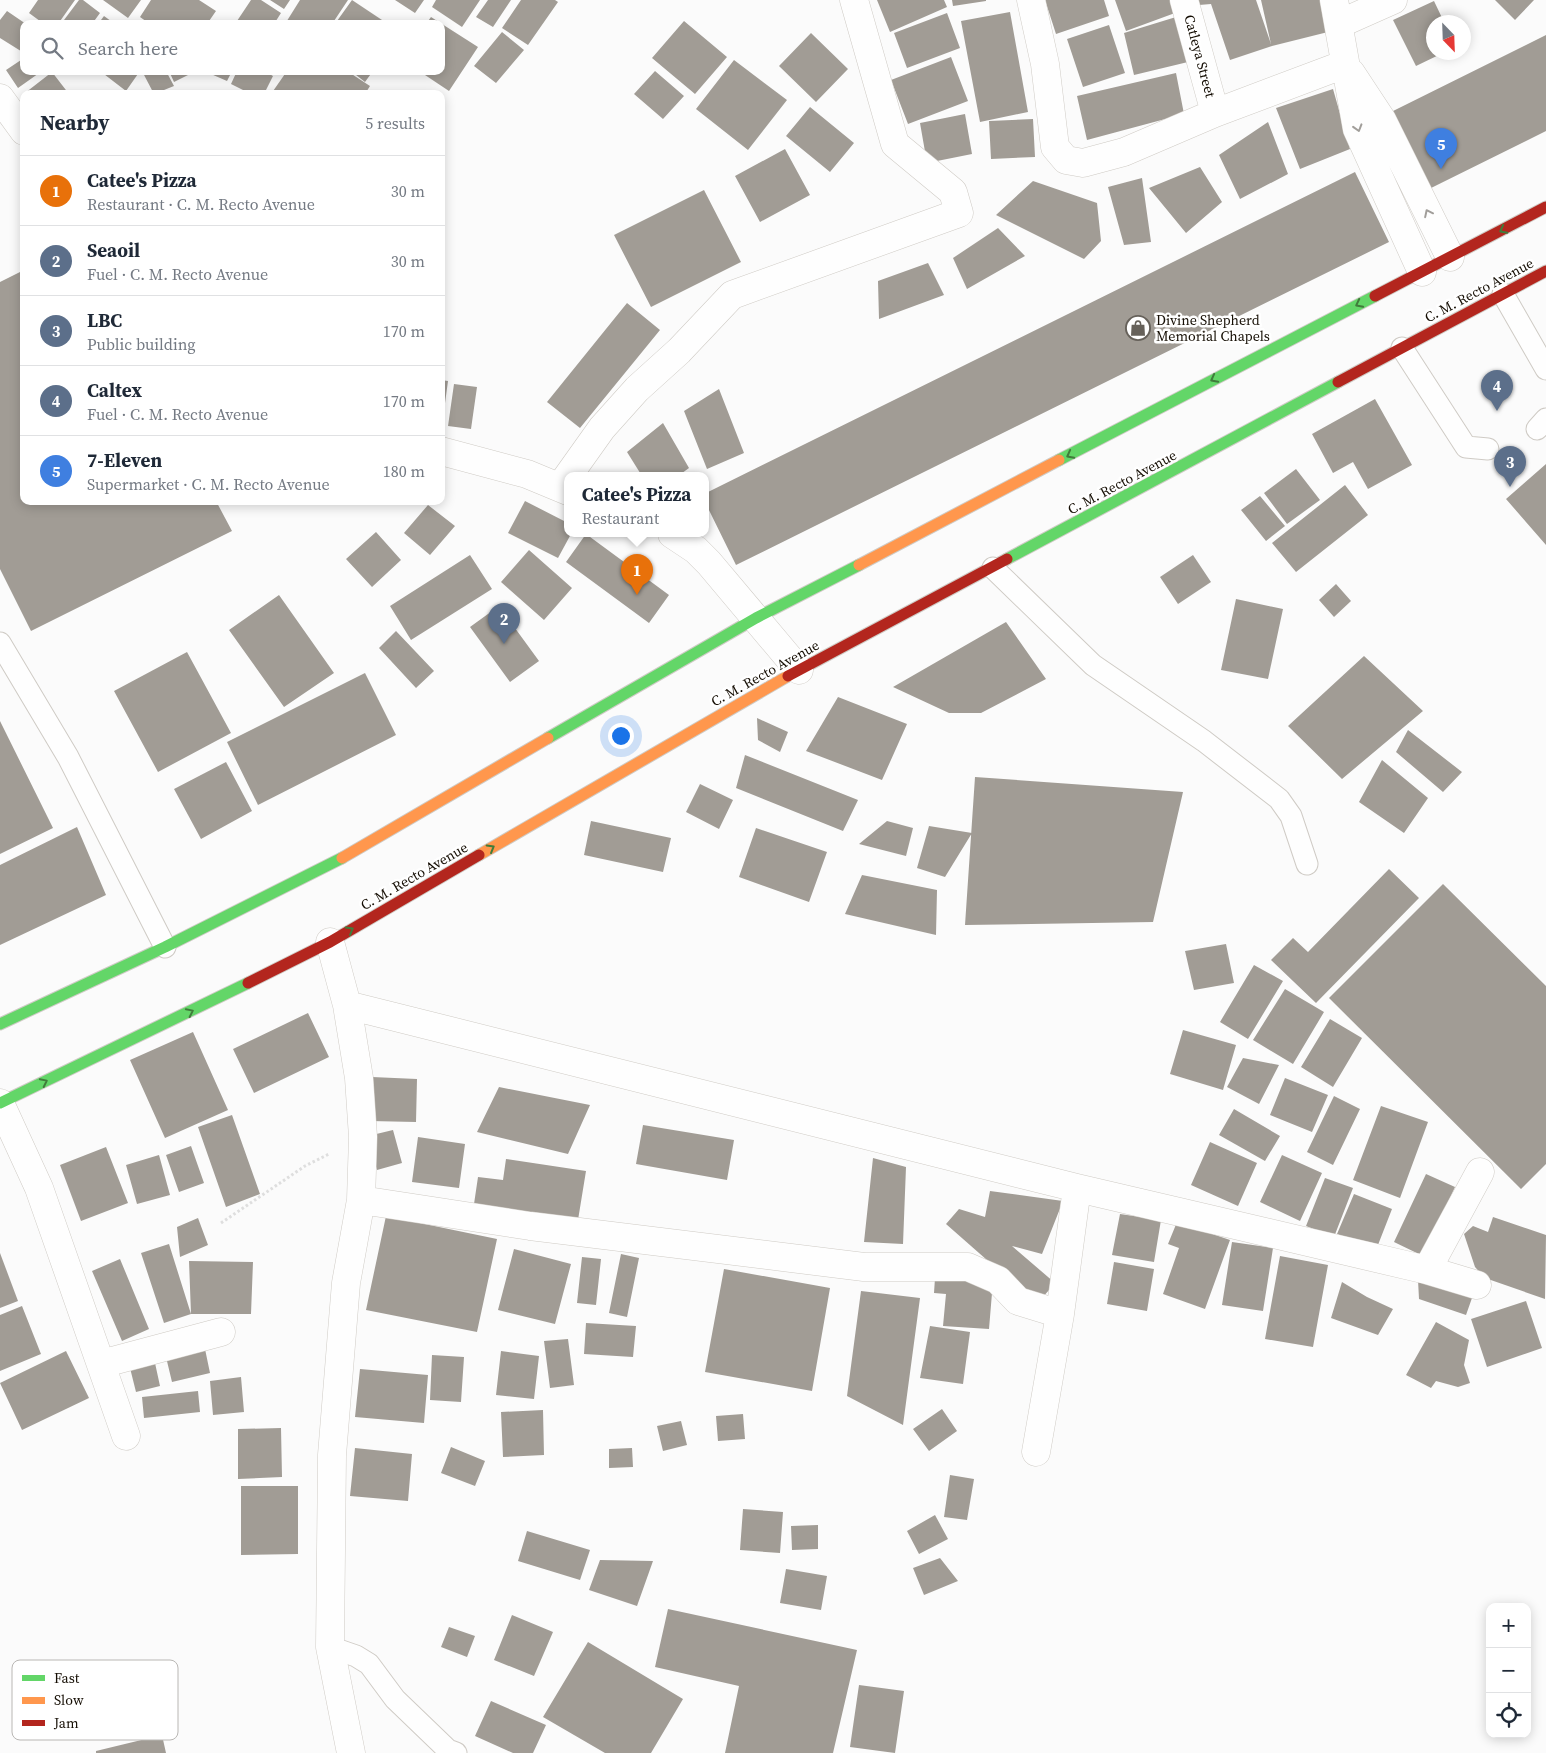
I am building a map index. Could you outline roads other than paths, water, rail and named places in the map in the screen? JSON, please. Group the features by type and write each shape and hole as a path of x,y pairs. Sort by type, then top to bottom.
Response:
{"highway":[{"path":"0,1024 165,947 317,872 756,618 1546,207"},
{"name":"C. M. Recto Avenue","path":"0,1103 330,942 799,670 1546,271"}],"street":[{"path":"575,472 602,428 637,389 679,351 732,295 959,213 953,192 895,144 854,0"},
{"path":"1031,0 1045,64 1056,147 1066,160 1083,163 1124,152 1215,113 1345,64"},
{"name":"Catleya Street","path":"1184,0 1215,113"},
{"path":"1393,0 1336,12 1357,129 1422,272"},
{"path":"1345,64 1382,120 1450,257"},
{"path":"0,98 20,126"},
{"path":"445,452 527,474 564,489"},
{"path":"676,537 696,550 799,670"},
{"path":"330,942 347,1005 359,1078 363,1136 361,1200 346,1284 332,1456 330,1647 351,1753"},
{"path":"347,1005 1077,1188 1427,1270 1476,1284"},
{"path":"0,1103 39,1188 126,1436"},
{"path":"1427,1270 1480,1172"},
{"path":"1036,1452 1060,1314 1077,1188"},
{"path":"361,1200 530,1226 864,1266 968,1267 998,1280 1018,1301 1060,1314"},
{"path":"102,1364 221,1332"}],"lane":[{"path":"1503,294 1546,368"},
{"path":"1402,348 1466,447 1488,450"},
{"path":"993,568 1093,666 1204,741 1279,799 1291,816 1307,864"},
{"path":"0,643 68,756 165,947"},
{"path":"330,1647 363,1659 395,1699 448,1750 456,1753"}],"place":[{"name":"7-Eleven","path":"1441,169"},
{"name":"Divine Shepherd Memorial Chapels","path":"1138,328"},
{"name":"Caltex","path":"1497,411"},
{"name":"LBC","path":"1510,487"},
{"name":"Catee's Pizza","path":"637,595"},
{"name":"Seaoil","path":"504,644"}]}
